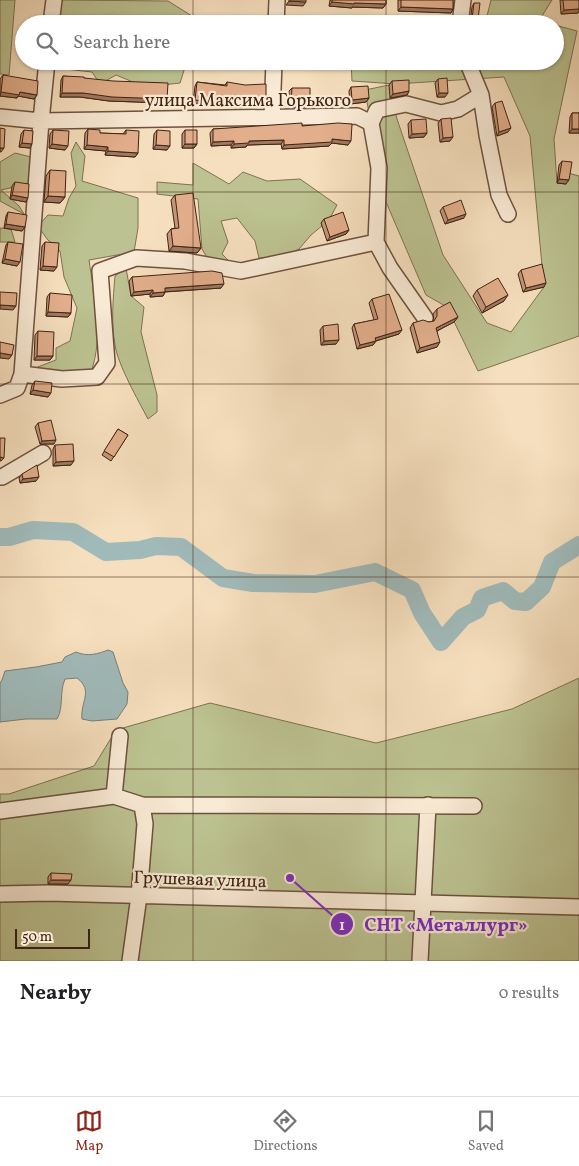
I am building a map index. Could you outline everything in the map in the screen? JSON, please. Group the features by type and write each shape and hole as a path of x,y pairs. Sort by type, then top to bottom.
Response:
{"street":[{"path":"53,15 54,0"},
{"path":"276,15 277,0"},
{"path":"461,15 463,0"},
{"path":"0,395 17,388 22,374 46,70"},
{"path":"272,118 274,70"},
{"path":"471,70 481,95 487,135 500,194 508,214"},
{"name":"улица Максима Горького","path":"0,117 41,120 357,116 371,123 377,110 406,104 441,113 458,109 481,95"},
{"path":"371,123 379,168 376,242 390,268 425,318"},
{"path":"22,374 62,379 97,377 108,363 100,271 136,258 185,261 241,271 376,242"},
{"path":"0,477 43,453"},
{"path":"114,796 120,736"},
{"path":"0,811 114,796 142,805 474,806"},
{"path":"130,961 139,896 145,824 142,805"},
{"path":"420,961 428,805"},
{"name":"Грушевая улица","path":"0,894 48,893 579,908"}],"green space":[{"path":"0,0 15,0 9,75 0,74"},
{"path":"61,0 168,1 190,15 60,15"},
{"path":"491,0 552,0 543,15 487,15"},
{"path":"564,27 577,31 554,139 557,183 568,173 579,176 579,336 478,371 447,307 426,295 383,195 365,90 389,85 397,119 443,255 487,323 511,332 544,287 530,136 504,77 396,84 352,81 351,70 564,70"},
{"path":"74,70 184,70 180,83 145,87 116,75 100,84 92,72"},
{"path":"76,142 85,156 82,181 138,198 138,228 134,252 89,260 97,316 95,358 91,372 63,373 35,368 56,360 56,348 70,341 77,308 64,277 60,251 47,239 38,226 48,215 63,216 69,198 76,186 71,153"},
{"path":"15,153 31,157 28,184 1,190 19,206 24,214 0,201 0,162"},
{"path":"193,163 229,184 243,172 267,181 300,179 337,205 329,220 311,235 299,249 280,258 259,258 255,241 237,218 221,221 228,242 222,254 231,263 212,266 202,249 198,199 157,194 157,182 193,185"},
{"path":"0,228 11,229 15,242 0,242"},
{"path":"126,268 131,296 144,307 141,332 157,395 157,412 148,419 120,362 114,337 115,276"},
{"path":"579,678 579,961 0,961 0,794 9,794 94,766 116,730 210,703 376,743 512,709"}],"water":[{"path":"108,650 113,652 123,683 128,692 127,704 117,719 92,721 82,719 86,692 82,683 77,678 65,679 57,719 26,719 0,722 0,683 5,671 62,662 65,657 76,652 92,654"}],"building":[{"path":"306,0 306,2 289,1"},
{"path":"332,0 386,0 386,4 354,4 332,2"},
{"path":"401,0 453,0 453,9 401,7"},
{"path":"563,0 579,0 579,9 564,10"},
{"path":"474,3 480,3 478,15 472,15"},
{"path":"3,75 38,81 37,95 20,92 19,95 1,92"},
{"path":"63,76 113,81 168,83 167,99 62,93"},
{"path":"447,78 448,93 439,93 438,79"},
{"path":"409,80 409,91 393,94 392,81"},
{"path":"197,82 227,86 227,82 245,85 266,84 266,103 241,104 214,100 214,102 195,100"},
{"path":"368,86 369,98 352,100 351,87"},
{"path":"292,88 310,88 310,103 291,104"},
{"path":"502,101 511,128 499,132 495,103"},
{"path":"572,113 579,113 579,129 572,129"},
{"path":"451,118 453,137 443,138 441,119"},
{"path":"426,119 427,133 412,134 411,120"},
{"path":"302,123 302,126 338,123 352,124 351,141 332,139 332,142 284,145 284,140 249,141 249,143 234,144 234,141 213,142 213,129"},
{"path":"0,128 5,129 4,148 0,148"},
{"path":"88,129 100,130 100,133 126,134 126,130 139,131 138,153 108,151 108,147 87,145"},
{"path":"24,130 33,131 32,144 22,143"},
{"path":"53,130 69,131 68,146 52,144"},
{"path":"157,130 170,131 170,146 156,145"},
{"path":"185,130 197,130 197,144 185,144"},
{"path":"562,161 572,162 569,180 559,179"},
{"path":"50,170 66,171 65,197 48,196"},
{"path":"15,182 29,184 28,198 12,195"},
{"path":"193,193 201,248 173,246 171,229 179,228 175,195"},
{"path":"461,200 466,214 448,220 443,207"},
{"path":"8,212 27,215 25,227 6,224"},
{"path":"343,212 349,230 330,237 324,219"},
{"path":"8,242 23,244 20,262 5,259"},
{"path":"45,242 59,243 57,267 43,266"},
{"path":"542,264 546,283 526,288 521,270"},
{"path":"212,271 222,273 224,284 165,288 165,292 153,293 153,290 134,292 132,277"},
{"path":"498,278 508,295 486,307 477,290"},
{"path":"0,292 17,293 16,306 0,305"},
{"path":"50,293 72,295 71,313 48,312"},
{"path":"389,294 402,330 375,338 376,341 360,345 354,324 378,319 372,299"},
{"path":"450,302 458,317 436,328 440,342 420,348 413,323 423,320 434,321 437,316 437,309"},
{"path":"338,324 339,340 324,341 323,326"},
{"path":"38,331 54,332 53,356 37,356"},
{"path":"0,342 14,345 12,355 0,353"},
{"path":"35,381 52,383 51,393 33,390"},
{"path":"51,420 56,440 42,441 38,423"},
{"path":"118,429 128,435 114,457 104,451"},
{"path":"0,438 5,438 4,458 0,457"},
{"path":"73,444 74,461 56,462 55,445"},
{"path":"37,465 39,477 23,479 22,474"},
{"path":"51,873 72,874 71,880 51,880"}],"waterway":[{"path":"0,537 9,537 33,530 73,532 106,552 140,550 156,546 181,547 223,578 253,583 315,584 375,572 412,590 422,613 441,642 463,617 477,610 482,598 503,591 515,601 526,602 542,587 552,562 579,545"}],"place":[{"name":"СНТ «Металлург»","path":"290,878"}]}
